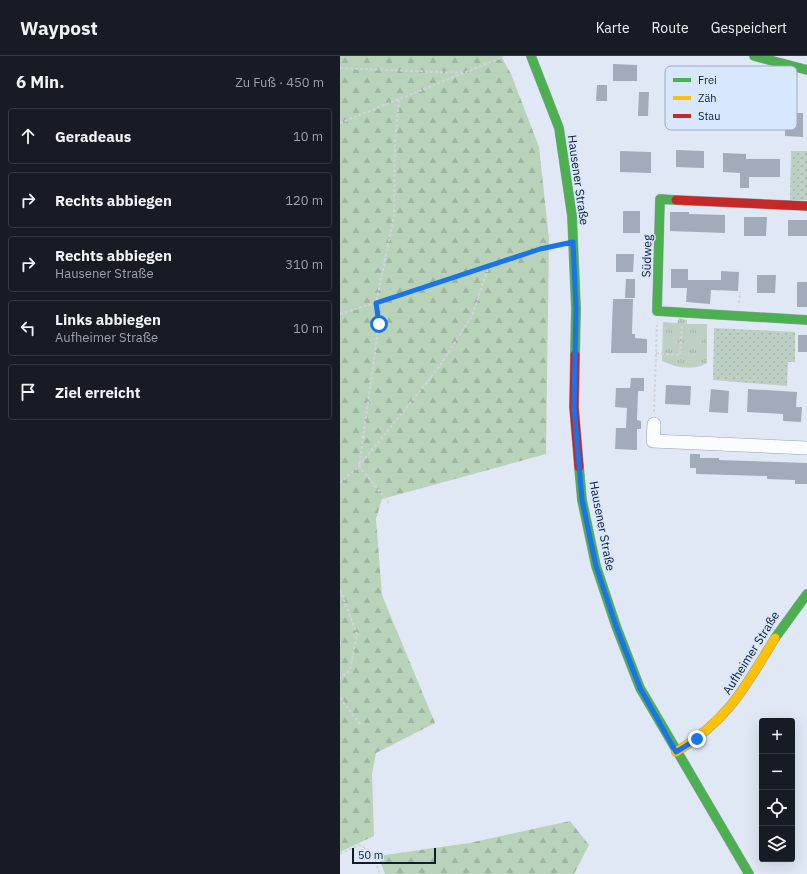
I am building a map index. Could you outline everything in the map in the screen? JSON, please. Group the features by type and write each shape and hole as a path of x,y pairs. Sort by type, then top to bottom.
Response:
{"street":[{"name":"Hausener Straße","path":"531,56 559,128 572,216 576,308 574,407 582,500 596,566 616,626 640,688 676,752 726,832 749,874"},
{"path":"754,56 792,66"},
{"path":"797,67 807,70"},
{"name":"Südweg","path":"657,311 660,199 807,206"},
{"path":"657,311 807,320"},
{"path":"654,424 653,441 807,448"},
{"name":"Aufheimer Straße","path":"676,752 697,739 733,704 778,631 807,594"}],"path":[{"path":"340,123 503,56 507,56"},
{"path":"340,68 464,73"},
{"path":"359,466 379,324 376,303 394,216 395,141 399,100"},
{"path":"340,314 488,268 540,249 573,242"},
{"path":"340,483 359,466 437,370 472,316 488,268"},
{"path":"654,424 657,311"},
{"path":"656,353 680,355 682,312"},
{"path":"359,466 379,488 389,503"},
{"path":"340,590 342,600 357,634 350,670 340,678"},
{"path":"340,698 361,725"},
{"path":"340,854 359,845 372,852 380,874"}],"green space":[{"path":"340,56 501,56 511,74 539,147 549,239 546,454 382,499 376,519 382,595 435,723 376,753 372,774 374,836 340,852"},
{"path":"791,151 807,151 807,200 790,200"},
{"path":"679,318 687,320 687,324 707,324 707,363 696,367 684,368 662,361 663,322 677,323"},
{"path":"714,328 795,332 795,362 788,362 787,386 713,380"},
{"path":"570,821 589,845 574,874 385,874 378,856 469,843"}],"building":[{"path":"613,64 637,65 637,81 613,81"},
{"path":"597,85 607,85 607,101 596,101"},
{"path":"639,92 649,92 648,116 638,116"},
{"path":"797,113 803,113 803,137 785,136 785,130 797,130"},
{"path":"676,150 704,151 704,168 676,167"},
{"path":"620,151 651,152 651,173 620,172"},
{"path":"723,153 746,154 746,159 780,159 780,177 749,177 749,188 740,188 740,173 723,172"},
{"path":"623,211 640,211 640,233 623,233"},
{"path":"670,212 725,215 725,233 670,231"},
{"path":"744,217 767,217 766,236 744,236"},
{"path":"788,220 807,220 807,236 788,236"},
{"path":"616,254 634,254 633,272 616,272"},
{"path":"671,269 688,269 688,280 721,280 721,271 739,272 738,291 711,290 710,304 686,302 687,288 671,288"},
{"path":"757,275 776,275 775,293 757,293"},
{"path":"626,279 635,279 635,298 625,298"},
{"path":"797,282 807,282 807,307 797,307"},
{"path":"613,299 633,299 632,334 635,334 635,338 647,339 647,353 611,353"},
{"path":"798,335 807,335 807,352 798,352"},
{"path":"631,378 644,378 644,391 638,391 637,420 641,421 641,429 637,429 637,450 615,449 616,428 626,428 627,408 615,407 616,388 630,388"},
{"path":"666,385 691,386 690,405 665,404"},
{"path":"711,389 729,391 728,413 709,412"},
{"path":"748,389 797,392 796,407 802,407 801,422 783,421 783,414 747,412"},
{"path":"690,454 700,454 700,458 719,458 719,460 807,463 807,484 795,484 795,480 767,479 767,476 696,474 696,468 690,468"}],"traffic: fast":[{"path":"531,56 559,128 572,216 576,308 575,355"},
{"path":"754,56 792,66"},
{"path":"797,67 807,70"},
{"path":"676,200 660,199 657,311 807,320"},
{"path":"579,467 582,500 596,566 616,626 640,688 749,874"},
{"path":"775,638 807,594"}],"traffic: slow":[{"path":"676,752 709,728 722,715 744,688 775,638"}],"traffic: jam":[{"path":"676,200 807,206"},
{"path":"575,355 574,407 579,467"}],"route":[{"path":"379,324 376,303 488,268 540,249 573,242 576,308 574,407 582,500 596,566 616,626 640,688 676,752 697,739"}]}
